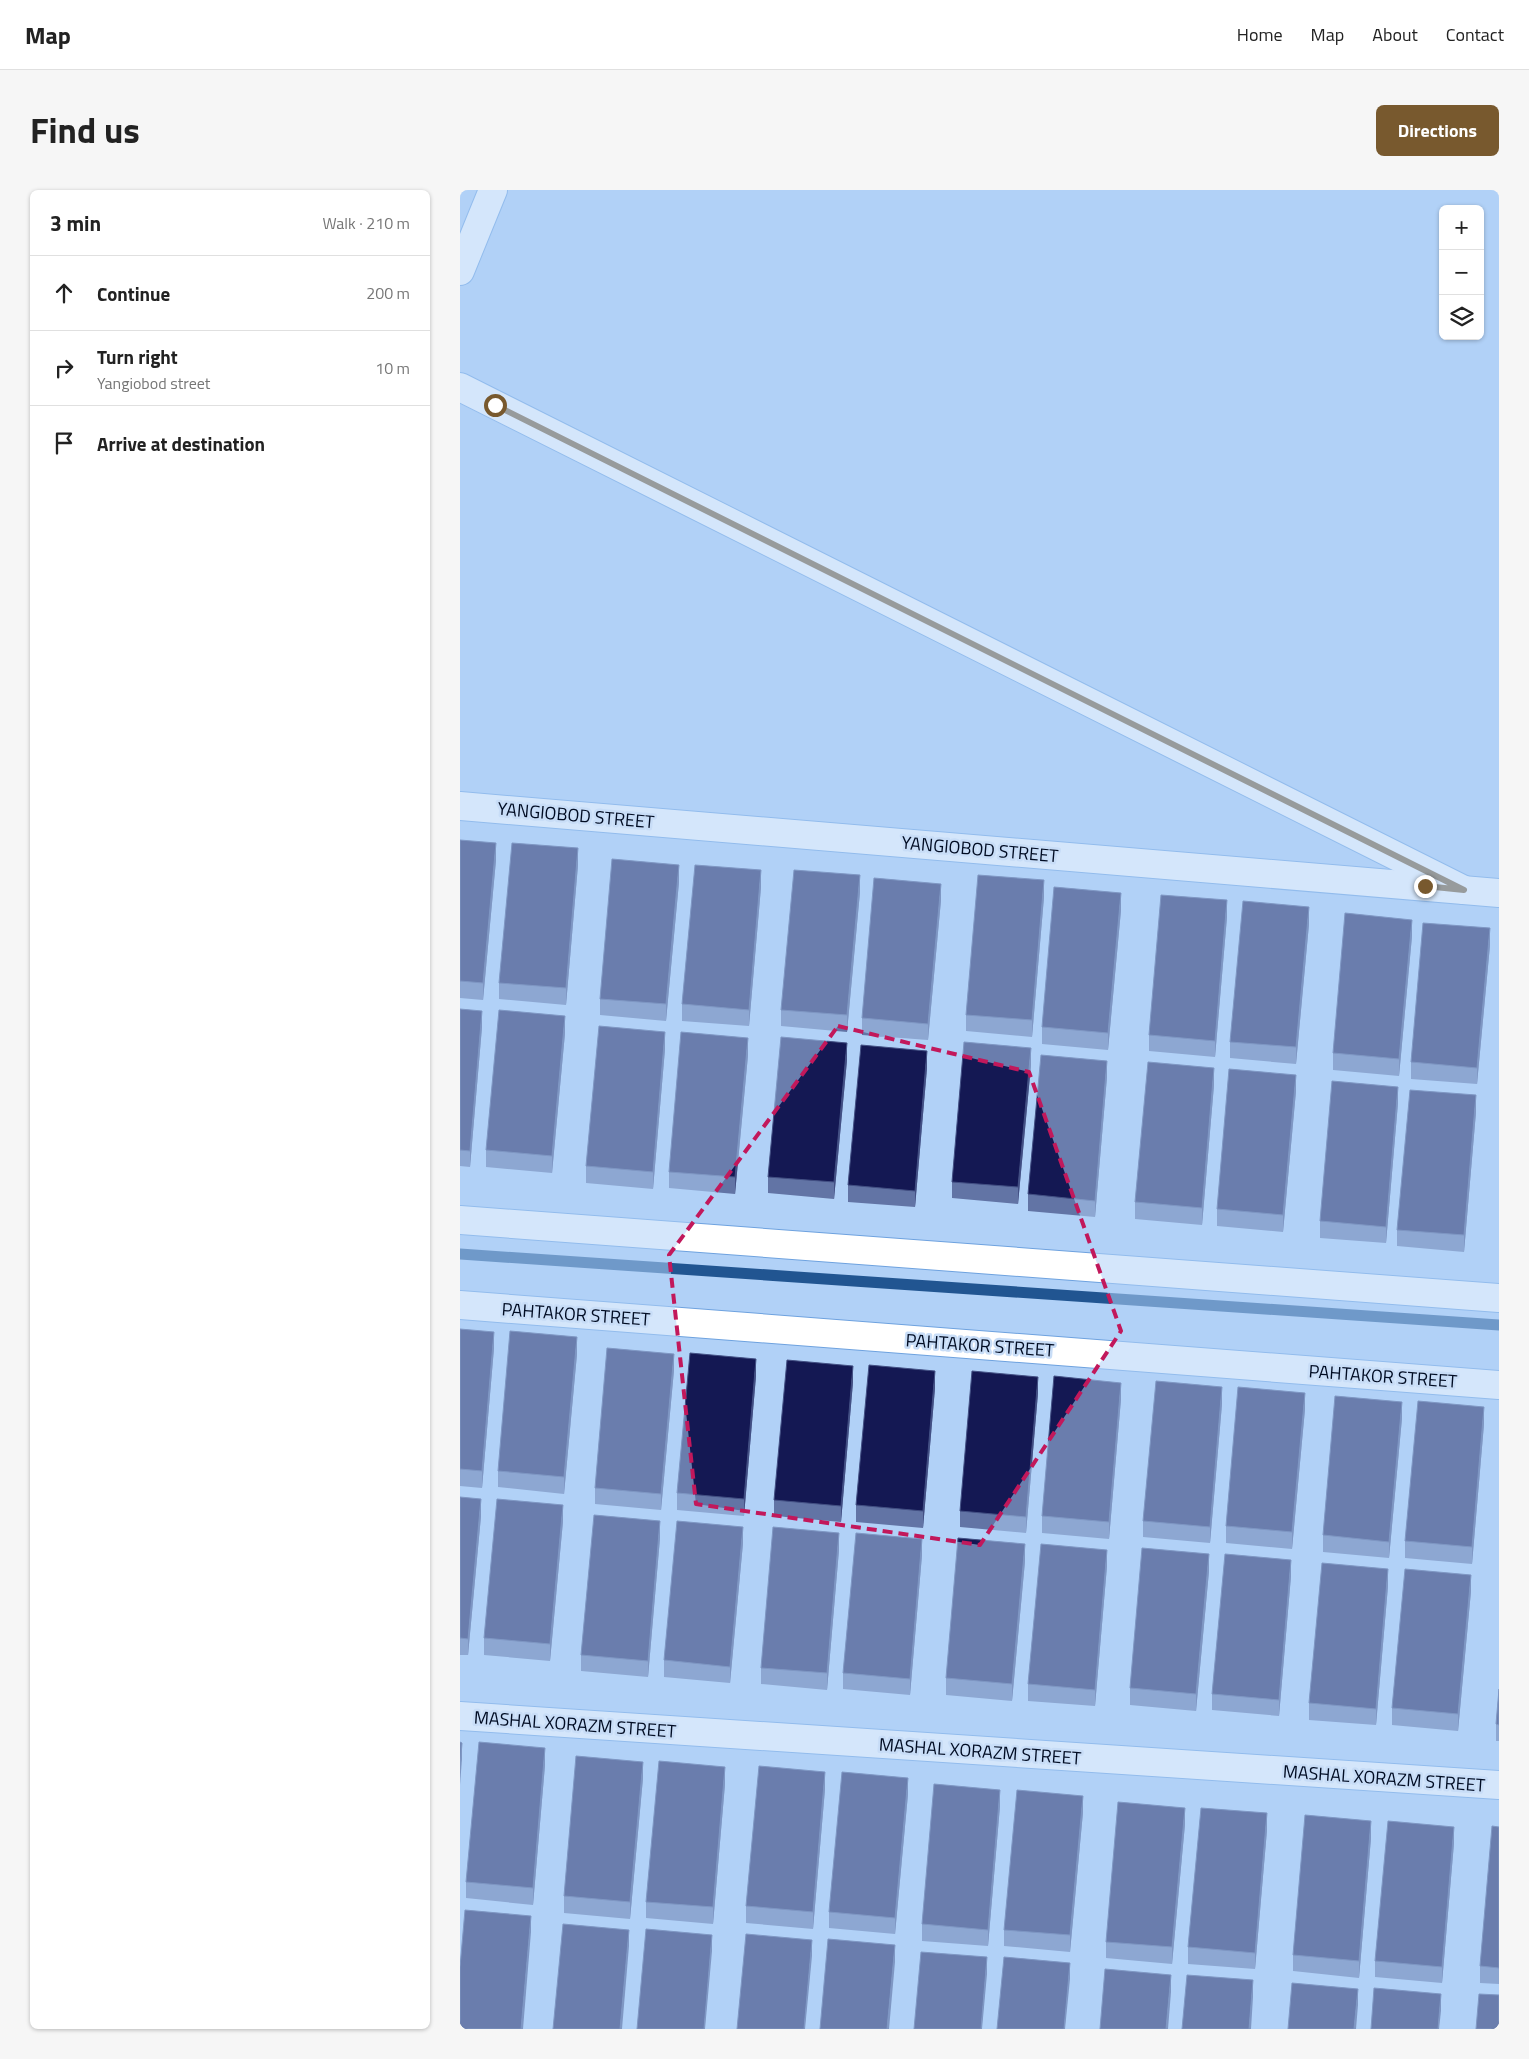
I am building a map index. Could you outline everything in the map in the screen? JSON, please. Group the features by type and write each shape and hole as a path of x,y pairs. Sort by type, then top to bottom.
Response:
{"street":[{"path":"460,272 493,190"},
{"path":"460,387 1464,890"},
{"name":"YANGIOBOD STREET","path":"460,806 1499,893"},
{"path":"460,1220 1499,1298"},
{"name":"PAHTAKOR STREET","path":"460,1305 1499,1385"},
{"name":"MASHAL XORAZM STREET","path":"460,1716 1499,1786"}],"highlighted area":[{"path":"838,1026 1029,1072 1121,1331 980,1545 696,1504 669,1255"}],"building":[{"path":"460,840 496,843 483,983 460,981"},
{"path":"512,843 578,848 566,988 499,983"},
{"path":"612,859 679,865 666,1004 600,999"},
{"path":"695,865 761,870 749,1010 682,1004"},
{"path":"794,870 860,875 847,1015 781,1010"},
{"path":"978,875 1044,880 1032,1020 966,1015"},
{"path":"874,878 941,884 928,1024 862,1018"},
{"path":"1054,887 1121,893 1108,1033 1042,1027"},
{"path":"1161,895 1227,900 1215,1041 1149,1035"},
{"path":"1243,901 1309,907 1296,1047 1230,1042"},
{"path":"1345,913 1412,920 1399,1059 1333,1053"},
{"path":"1423,923 1490,928 1477,1068 1411,1062"},
{"path":"460,1009 482,1011 470,1151 460,1150"},
{"path":"499,1010 565,1016 552,1156 486,1150"},
{"path":"599,1026 665,1032 653,1172 586,1166"},
{"path":"681,1032 748,1038 735,1177 669,1172"},
{"path":"781,1037 847,1043 834,1182 768,1177"},
{"path":"964,1042 1031,1048 1018,1187 952,1182"},
{"path":"861,1045 927,1051 915,1191 848,1185"},
{"path":"1041,1055 1107,1061 1095,1201 1028,1194"},
{"path":"1148,1062 1214,1068 1202,1208 1135,1202"},
{"path":"1229,1069 1296,1075 1283,1215 1217,1209"},
{"path":"1332,1081 1398,1087 1386,1227 1320,1221"},
{"path":"1410,1090 1476,1095 1464,1235 1397,1230"},
{"path":"460,1329 494,1332 482,1471 460,1469"},
{"path":"510,1331 577,1337 564,1477 498,1471"},
{"path":"607,1348 674,1354 661,1494 595,1488"},
{"path":"690,1353 756,1359 744,1499 677,1493"},
{"path":"787,1360 853,1366 841,1506 774,1500"},
{"path":"869,1365 935,1371 923,1511 856,1505"},
{"path":"972,1371 1038,1377 1026,1517 960,1511"},
{"path":"1054,1376 1121,1383 1109,1522 1042,1516"},
{"path":"1156,1381 1222,1387 1210,1527 1143,1521"},
{"path":"1238,1387 1305,1393 1292,1532 1226,1526"},
{"path":"1335,1396 1402,1402 1389,1542 1323,1535"},
{"path":"1418,1401 1484,1407 1472,1547 1405,1541"},
{"path":"460,1497 481,1499 468,1639 460,1638"},
{"path":"497,1499 563,1505 550,1644 484,1638"},
{"path":"594,1515 660,1521 648,1661 581,1655"},
{"path":"677,1521 743,1527 730,1667 664,1660"},
{"path":"773,1527 839,1533 827,1673 761,1668"},
{"path":"856,1533 922,1539 910,1679 843,1673"},
{"path":"958,1538 1025,1544 1012,1684 946,1678"},
{"path":"1041,1544 1107,1550 1095,1690 1028,1684"},
{"path":"1142,1548 1209,1554 1196,1694 1130,1688"},
{"path":"1225,1554 1291,1560 1279,1700 1212,1694"},
{"path":"1322,1563 1388,1569 1376,1709 1309,1703"},
{"path":"1405,1569 1471,1575 1458,1714 1392,1708"},
{"path":"1499,1689 1499,1725 1496,1724"},
{"path":"460,1742 462,1743 460,1769"},
{"path":"479,1742 545,1748 533,1888 466,1882"},
{"path":"576,1756 643,1762 630,1902 564,1896"},
{"path":"659,1761 725,1767 713,1907 646,1902"},
{"path":"759,1766 825,1772 813,1912 746,1906"},
{"path":"842,1772 908,1778 895,1918 829,1912"},
{"path":"934,1784 1000,1790 988,1930 922,1924"},
{"path":"1017,1790 1083,1796 1070,1935 1004,1930"},
{"path":"1118,1802 1185,1808 1172,1947 1106,1942"},
{"path":"1201,1808 1267,1813 1255,1953 1188,1947"},
{"path":"1305,1815 1371,1821 1359,1961 1293,1955"},
{"path":"1388,1821 1454,1827 1442,1967 1375,1961"},
{"path":"1492,1826 1499,1827 1499,1968 1480,1966"},
{"path":"465,1910 531,1916 521,2029 460,2029 460,1967"},
{"path":"563,1924 629,1930 620,2029 553,2029"},
{"path":"646,1929 712,1935 704,2029 637,2029"},
{"path":"746,1934 812,1940 804,2029 737,2029"},
{"path":"828,1939 895,1945 887,2029 820,2029"},
{"path":"921,1952 987,1957 981,2029 914,2029"},
{"path":"1004,1957 1070,1963 1064,2029 997,2029"},
{"path":"1105,1969 1171,1975 1166,2029 1100,2029"},
{"path":"1187,1975 1253,1980 1249,2029 1182,2029"},
{"path":"1292,1983 1358,1989 1354,2029 1288,2029"},
{"path":"1374,1988 1441,1994 1438,2029 1371,2029"},
{"path":"1479,1994 1499,1995 1499,2029 1476,2029"}],"waterway":[{"path":"460,1254 1499,1325"}],"route":[{"path":"495,405 1464,890 1425,886"}]}
